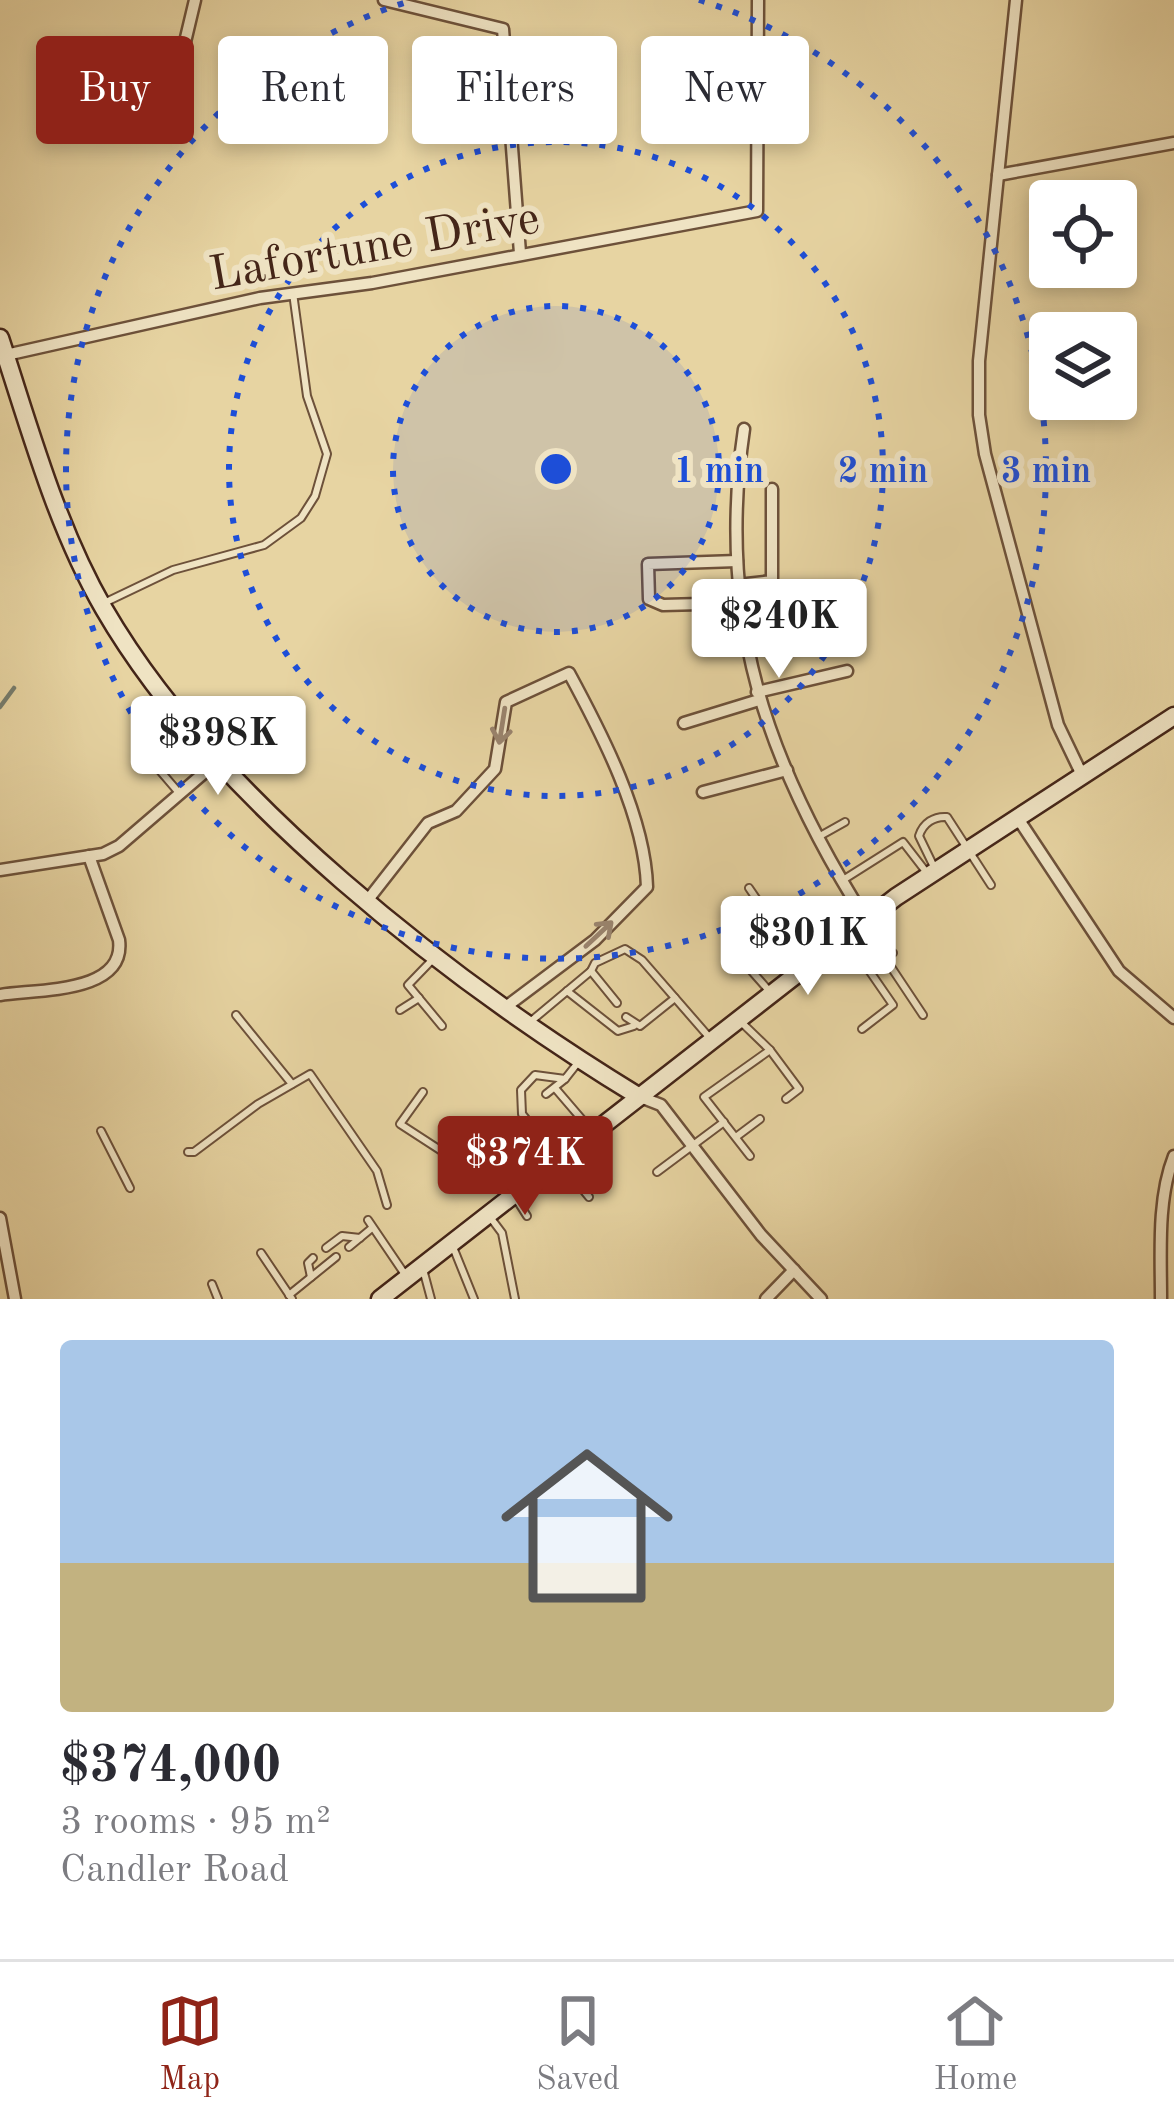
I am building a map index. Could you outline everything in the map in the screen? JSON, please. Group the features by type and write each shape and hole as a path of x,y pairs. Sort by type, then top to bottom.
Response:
{"street":[{"path":"186,36 195,0"},
{"path":"384,0 503,29 520,253"},
{"name":"Lafortune Drive","path":"3,346 757,211 758,0"},
{"path":"1016,0 979,362 980,415 985,454 1058,724 1082,775"},
{"path":"998,175 1174,143"},
{"path":"3,346 55,503 101,605 187,725 367,901 581,1060 661,1105 821,1299"},
{"path":"744,429 736,503 738,585 758,696 787,770 866,920"},
{"path":"738,585 772,581 772,489"},
{"path":"737,561 648,564 649,598 663,605 739,603"},
{"path":"684,723 847,671"},
{"path":"367,901 428,823 456,811 495,769 506,702 568,673 596,724 646,853 647,886 595,940 507,1006"},
{"path":"381,1299 866,920 1174,716"},
{"path":"0,870 89,856 119,846 219,760"},
{"path":"703,792 787,770"},
{"path":"1017,817 1119,971 1174,1018"},
{"path":"0,995 92,982 115,967 119,940 89,856"},
{"path":"1161,1299 1161,1243 1168,1170 1174,1156"},
{"path":"0,1218 15,1299"},
{"path":"766,1299 794,1270"}],"lane":[{"path":"101,605 173,570 265,545 301,518 308,507 327,454 307,396 293,293"},
{"path":"138,745 180,794"},
{"path":"933,873 919,836 932,820 947,817 991,885"},
{"path":"820,836 845,822"},
{"path":"843,880 903,842 933,873"},
{"path":"749,888 779,932"},
{"path":"771,993 748,957 804,911"},
{"path":"789,925 815,959"},
{"path":"846,936 893,1005 862,1029"},
{"path":"770,940 799,972"},
{"path":"530,1023 606,955 625,949 642,960 711,1040"},
{"path":"436,956 408,985 442,1026"},
{"path":"869,970 889,956 923,1015"},
{"path":"591,971 616,1004"},
{"path":"567,991 617,1031 640,1026 674,998"},
{"path":"400,1010 419,998"},
{"path":"236,1015 292,1084"},
{"path":"626,1017 634,1025"},
{"path":"738,1018 799,1089 786,1099"},
{"path":"751,1156 704,1097 755,1067 770,1051"},
{"path":"546,1094 581,1060"},
{"path":"188,1152 310,1074 377,1171 387,1205"},
{"path":"565,1079 535,1075 521,1090 522,1114 589,1197"},
{"path":"555,1088 592,1132"},
{"path":"423,1092 400,1124 474,1172 494,1165 505,1152"},
{"path":"522,1114 534,1104"},
{"path":"736,1137 760,1119"},
{"path":"657,1172 724,1123"},
{"path":"101,1131 130,1188"},
{"path":"494,1165 516,1192 527,1216"},
{"path":"488,1214 502,1233 515,1299"},
{"path":"349,1247 370,1224 415,1271 431,1299"},
{"path":"326,1248 342,1236 360,1238"},
{"path":"451,1243 474,1299"},
{"path":"261,1253 291,1297 336,1257"},
{"path":"311,1277 308,1263 313,1258"},
{"path":"212,1284 218,1299"}],"waterway":[{"path":"0,707 14,688"}]}
